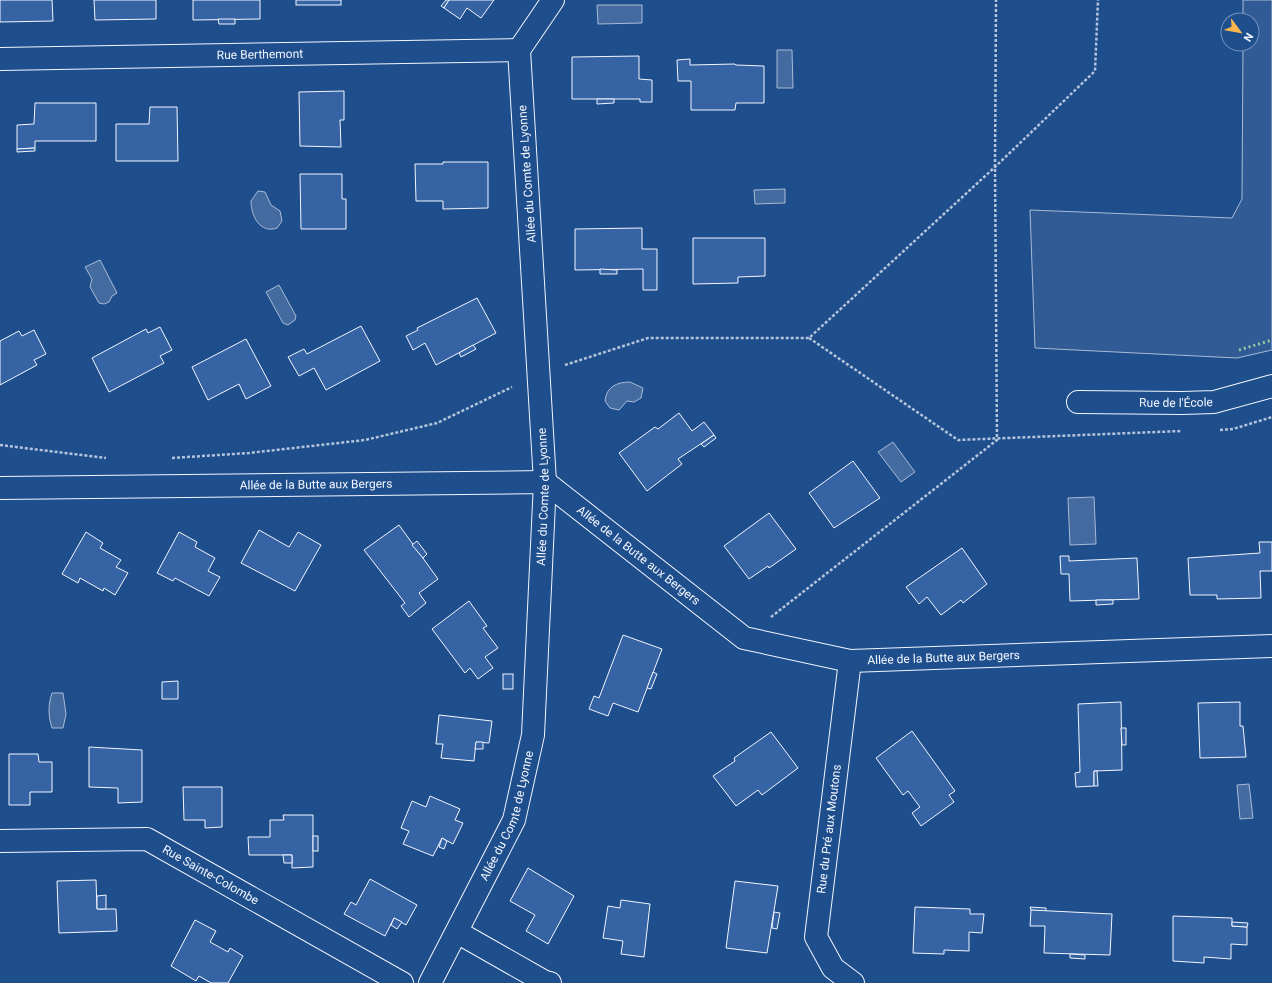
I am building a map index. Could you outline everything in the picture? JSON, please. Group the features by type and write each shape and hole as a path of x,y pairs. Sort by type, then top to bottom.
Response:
{"street":[{"path":"519,50 553,0"},
{"name":"Rue Berthemont","path":"0,59 519,50"},
{"name":"Allée du Comte de Lyonne","path":"430,983 514,820 533,735 545,482 540,373 519,50"},
{"name":"Rue de l'École","path":"1078,402 1214,402 1272,386"},
{"name":"Allée de la Butte aux Bergers","path":"0,488 545,482 744,638 850,661 1272,646"},
{"name":"Rue du Pré aux Moutons","path":"850,661 816,937 833,968 853,983"},
{"name":"Rue Sainte-Colombe","path":"0,841 147,839 402,983"},
{"path":"457,932 545,982 550,983"}],"path":[{"path":"996,0 995,167 998,440"},
{"path":"809,338 995,167 1095,71 1098,0"},
{"path":"170,458 249,453 365,440 437,423 540,373 648,338 809,338 958,440 998,440 1186,431"},
{"path":"1218,430 1233,429 1272,417"},
{"path":"744,638 998,440"},
{"path":"0,445 107,459"}],"shaded area":[{"path":"1243,0 1272,0 1272,350 1237,358 1035,348 1030,210 1232,218 1242,199 1243,52 1260,52 1260,12 1243,12"},
{"path":"597,5 642,5 642,23 598,24"},
{"path":"777,50 792,50 793,88 777,88"},
{"path":"785,189 785,203 755,204 754,190"},
{"path":"258,191 265,192 271,205 280,211 282,221 277,228 271,229 261,226 255,218 251,207 251,201"},
{"path":"100,260 117,293 112,296 109,302 104,304 99,303 90,287 92,279 85,267"},
{"path":"279,285 296,316 295,320 288,325 283,323 266,292"},
{"path":"630,382 643,388 641,398 634,402 627,401 619,410 610,408 605,401 610,389 617,384"},
{"path":"893,442 915,472 901,482 878,452"},
{"path":"1094,497 1096,544 1070,545 1068,498"},
{"path":"52,693 63,693 66,714 63,728 52,728 49,710"},
{"path":"1249,784 1253,818 1240,819 1237,785"}],"building":[{"path":"0,0 52,0 53,21 0,22"},
{"path":"94,0 156,0 156,19 95,20"},
{"path":"193,0 260,0 260,19 193,20"},
{"path":"296,0 341,0 341,5 296,5"},
{"path":"446,0 449,0 444,8 441,6"},
{"path":"449,0 494,0 481,18 467,8 460,19 444,8"},
{"path":"218,19 235,19 235,24 219,24"},
{"path":"639,56 639,79 652,80 652,102 640,102 640,99 572,99 572,57"},
{"path":"690,59 690,65 735,64 764,66 764,103 736,103 735,110 691,110 691,81 678,81 677,60"},
{"path":"344,91 344,120 340,120 341,147 300,146 299,92"},
{"path":"597,99 614,99 614,103 597,104"},
{"path":"35,103 96,103 96,141 35,141 35,148 17,149 17,125 34,124"},
{"path":"150,107 177,107 178,161 116,161 116,124 149,124"},
{"path":"35,148 35,151 17,152 17,149"},
{"path":"443,162 488,162 488,208 443,209 443,201 416,201 415,164 443,164"},
{"path":"300,174 342,174 342,199 346,199 346,229 301,229"},
{"path":"642,228 642,249 657,249 657,290 643,290 643,269 575,270 575,229"},
{"path":"693,238 765,238 765,276 738,277 738,283 693,284"},
{"path":"600,269 617,270 617,274 600,274"},
{"path":"477,298 496,333 436,365 425,343 413,350 406,336 418,330 417,328"},
{"path":"361,326 380,361 326,390 314,368 299,376 288,357 304,349 307,354"},
{"path":"160,327 172,350 160,356 164,363 109,392 92,358 146,329 148,333"},
{"path":"34,330 46,354 34,360 37,365 0,385 0,341 19,331 22,336"},
{"path":"246,339 271,386 246,399 239,384 208,400 192,367"},
{"path":"473,345 476,349 461,357 459,353"},
{"path":"679,413 692,431 704,422 714,435 678,459 682,464 647,491 619,453 655,427 658,429"},
{"path":"714,435 716,438 704,447 701,444"},
{"path":"853,461 880,498 834,528 809,493"},
{"path":"769,513 796,549 769,568 768,566 749,579 724,546"},
{"path":"399,525 438,579 419,593 426,603 409,617 401,606 405,603 364,550"},
{"path":"259,530 289,547 298,532 321,545 295,591 241,563"},
{"path":"86,532 103,543 100,548 121,560 116,567 128,573 115,595 104,588 103,591 80,578 78,583 62,574"},
{"path":"179,532 197,542 195,547 215,558 208,571 220,577 209,596 175,578 173,581 157,573"},
{"path":"417,541 427,554 423,558 412,545"},
{"path":"1259,542 1272,542 1272,571 1260,571 1261,598 1217,599 1217,595 1190,595 1188,558 1260,553"},
{"path":"962,548 987,584 963,603 961,600 941,615 927,597 919,604 906,587"},
{"path":"1060,556 1069,556 1069,561 1137,558 1139,599 1070,601 1069,574 1061,574"},
{"path":"1096,600 1113,600 1113,604 1096,605"},
{"path":"469,601 487,626 483,628 498,648 485,657 493,668 478,679 470,668 465,673 432,629"},
{"path":"623,635 662,649 638,712 613,703 608,716 589,709 594,696 599,698"},
{"path":"653,672 657,674 651,689 647,688"},
{"path":"503,674 513,674 513,689 503,689"},
{"path":"178,681 178,699 162,699 162,682"},
{"path":"1121,702 1122,770 1094,771 1094,786 1076,787 1075,773 1080,772 1078,704"},
{"path":"1240,702 1240,726 1243,726 1246,757 1200,758 1198,703"},
{"path":"439,715 492,721 489,743 476,742 474,761 441,758 443,744 436,744"},
{"path":"1121,728 1126,728 1126,745 1122,745"},
{"path":"912,731 955,791 949,795 954,802 921,826 912,813 920,807 908,791 903,795 876,758"},
{"path":"771,732 798,768 762,795 758,790 736,806 713,776 735,761 734,758"},
{"path":"476,742 483,742 483,749 475,749"},
{"path":"89,747 142,750 142,802 118,803 118,788 89,787"},
{"path":"9,754 38,754 39,762 52,762 52,792 30,792 30,805 9,805"},
{"path":"1094,771 1097,771 1098,786 1094,786"},
{"path":"183,787 222,787 222,827 205,828 205,820 184,820"},
{"path":"430,796 460,809 455,820 463,823 453,844 442,838 433,856 403,844 409,831 401,828 412,801 426,807"},
{"path":"283,815 313,815 313,867 292,868 292,855 249,855 248,837 270,837 270,820 284,820"},
{"path":"313,836 318,836 318,851 313,851"},
{"path":"442,838 447,841 444,849 439,847"},
{"path":"283,855 292,855 292,863 284,863"},
{"path":"528,868 574,896 548,944 526,931 535,915 510,901"},
{"path":"370,879 417,905 406,925 394,918 385,936 344,914 351,902 356,905"},
{"path":"96,880 97,909 116,909 117,931 59,933 57,881"},
{"path":"735,881 778,886 767,953 726,948"},
{"path":"106,895 106,909 97,909 97,896"},
{"path":"621,900 650,904 644,957 621,954 623,941 603,938 608,906 620,908"},
{"path":"915,907 970,909 970,914 984,914 982,933 969,932 969,951 944,950 944,954 913,953"},
{"path":"1030,907 1046,908 1046,912 1031,910"},
{"path":"1031,910 1112,914 1110,955 1044,953 1045,926 1030,926"},
{"path":"774,912 780,913 777,929 772,928"},
{"path":"1173,916 1232,918 1232,926 1247,927 1247,945 1231,944 1231,959 1204,957 1204,963 1173,961"},
{"path":"394,918 402,922 397,929 391,925"},
{"path":"195,920 216,931 210,942 228,952 230,948 243,956 228,983 211,983 199,976 196,981 171,966"},
{"path":"1232,922 1248,923 1247,927 1232,926"},
{"path":"1070,954 1085,955 1085,959 1070,958"}],"hedge":[{"path":"1239,350 1272,340"}]}
